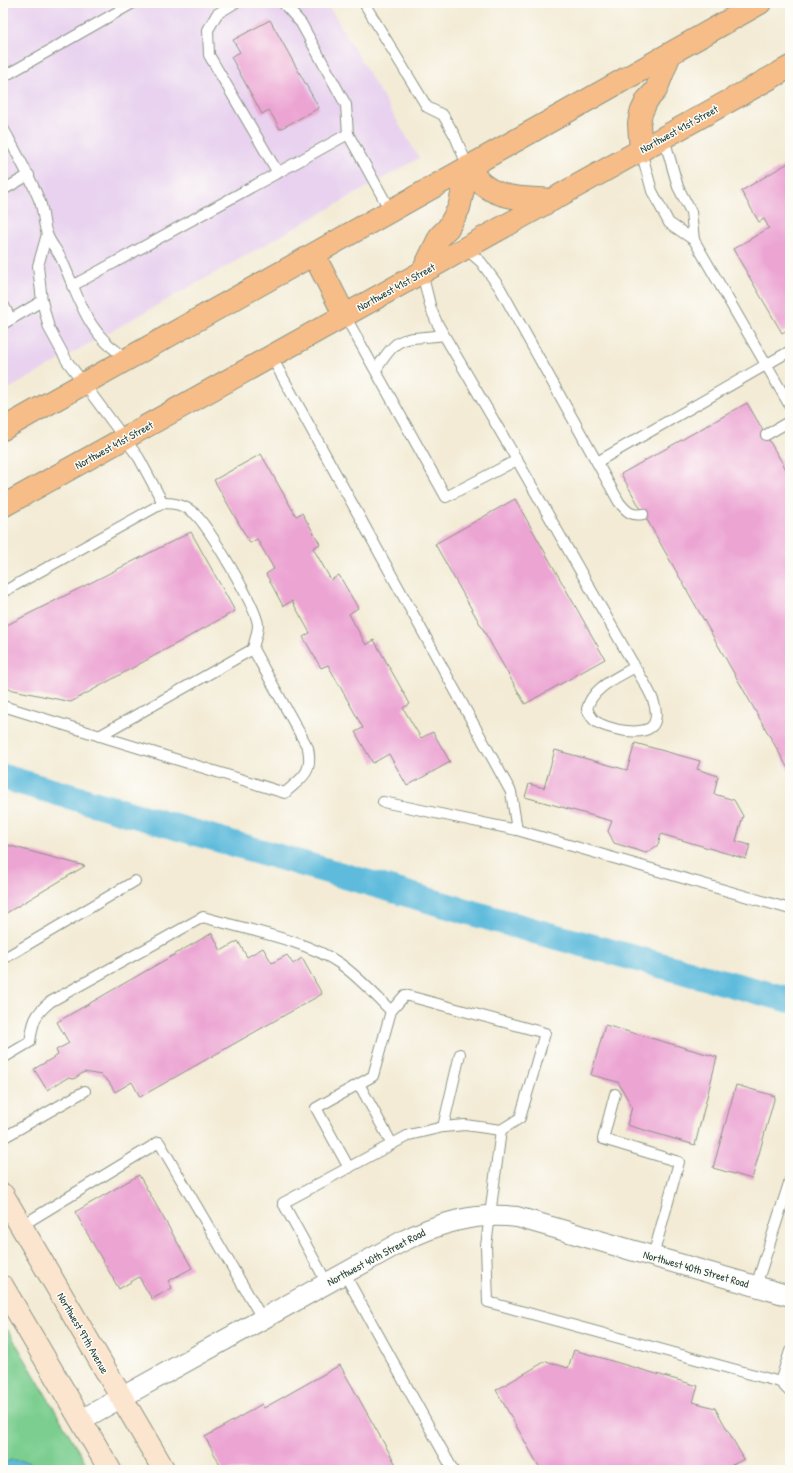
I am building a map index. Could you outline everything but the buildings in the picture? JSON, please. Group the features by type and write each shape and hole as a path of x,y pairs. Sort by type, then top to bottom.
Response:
{"main road":[{"path":"3,429 84,385 760,3"},
{"path":"641,151 639,124 641,113 647,100 656,90 670,54"},
{"name":"Northwest 41st Street","path":"3,506 790,67"},
{"path":"468,167 483,186 493,192 509,196 552,200"},
{"path":"422,273 440,236 448,228 459,208 468,167"},
{"path":"314,255 345,316"}],"street":[{"name":"Northwest 97th Avenue","path":"3,1195 164,1470"},
{"name":"Northwest 40th Street Road","path":"81,1420 401,1242 428,1229 455,1220 490,1216 523,1219 790,1296"},
{"path":"3,1287 110,1470"}],"lane":[{"path":"3,77 133,3"},
{"path":"235,3 217,14 208,30 208,55 278,173"},
{"path":"283,3 301,23 346,105 348,134 391,212"},
{"path":"364,3 427,107 443,115 455,136 468,167"},
{"path":"3,128 29,175 41,203 47,234 61,258 72,286 90,323 104,341 116,352 130,359"},
{"path":"72,286 348,134"},
{"path":"664,138 678,187 691,212 694,240 790,406"},
{"path":"641,151 652,191 669,223 694,240"},
{"path":"3,190 29,175"},
{"path":"47,234 38,266 42,302 49,328 67,361 139,458 163,503"},
{"path":"465,248 481,262 500,288 619,502 626,512 633,516 643,514"},
{"path":"422,273 431,309 443,335 517,460 635,667 651,696 656,709 655,722 650,728 640,732 604,726 593,719 587,709 589,701 596,690 635,667"},
{"path":"3,304 7,322 42,302"},
{"path":"345,316 446,497 517,460"},
{"path":"376,370 389,351 401,340 409,337 443,335"},
{"path":"597,462 790,351"},
{"path":"272,356 510,792 517,830"},
{"path":"766,435 790,421"},
{"path":"3,592 163,503 178,503 193,512 205,525 251,602 258,625 253,649 308,748 311,762 307,773 284,793 3,706"},
{"path":"99,736 253,649"},
{"path":"383,802 517,830 790,909"},
{"path":"3,958 135,881"},
{"path":"3,1058 30,1042 34,1018 41,1009 50,1002 203,918 310,947 345,967 391,1011"},
{"path":"327,1283 283,1203 349,1168 392,1144 409,1136 443,1127 465,1125 501,1130 520,1118 545,1033 405,994 391,1011 372,1076 316,1108 349,1168"},
{"path":"443,1127 460,1054"},
{"path":"359,1084 392,1144"},
{"path":"3,1138 85,1091"},
{"path":"615,1094 603,1139 679,1162 653,1256"},
{"path":"501,1130 486,1246 488,1302 780,1382 790,1392"},
{"path":"21,1226 159,1142 262,1318"},
{"path":"756,1286 790,1180"},
{"path":"344,1273 453,1470"},
{"path":"780,1382 790,1351"}],"shaded area":[{"path":"3,3 327,3 419,158 3,392"}],"green space":[{"path":"8,1330 90,1470 3,1470 3,1332"}],"water":[{"path":"11,1460 28,1461 35,1470 3,1470 3,1464"}],"waterway":[{"path":"3,777 538,932 790,1000"}]}
